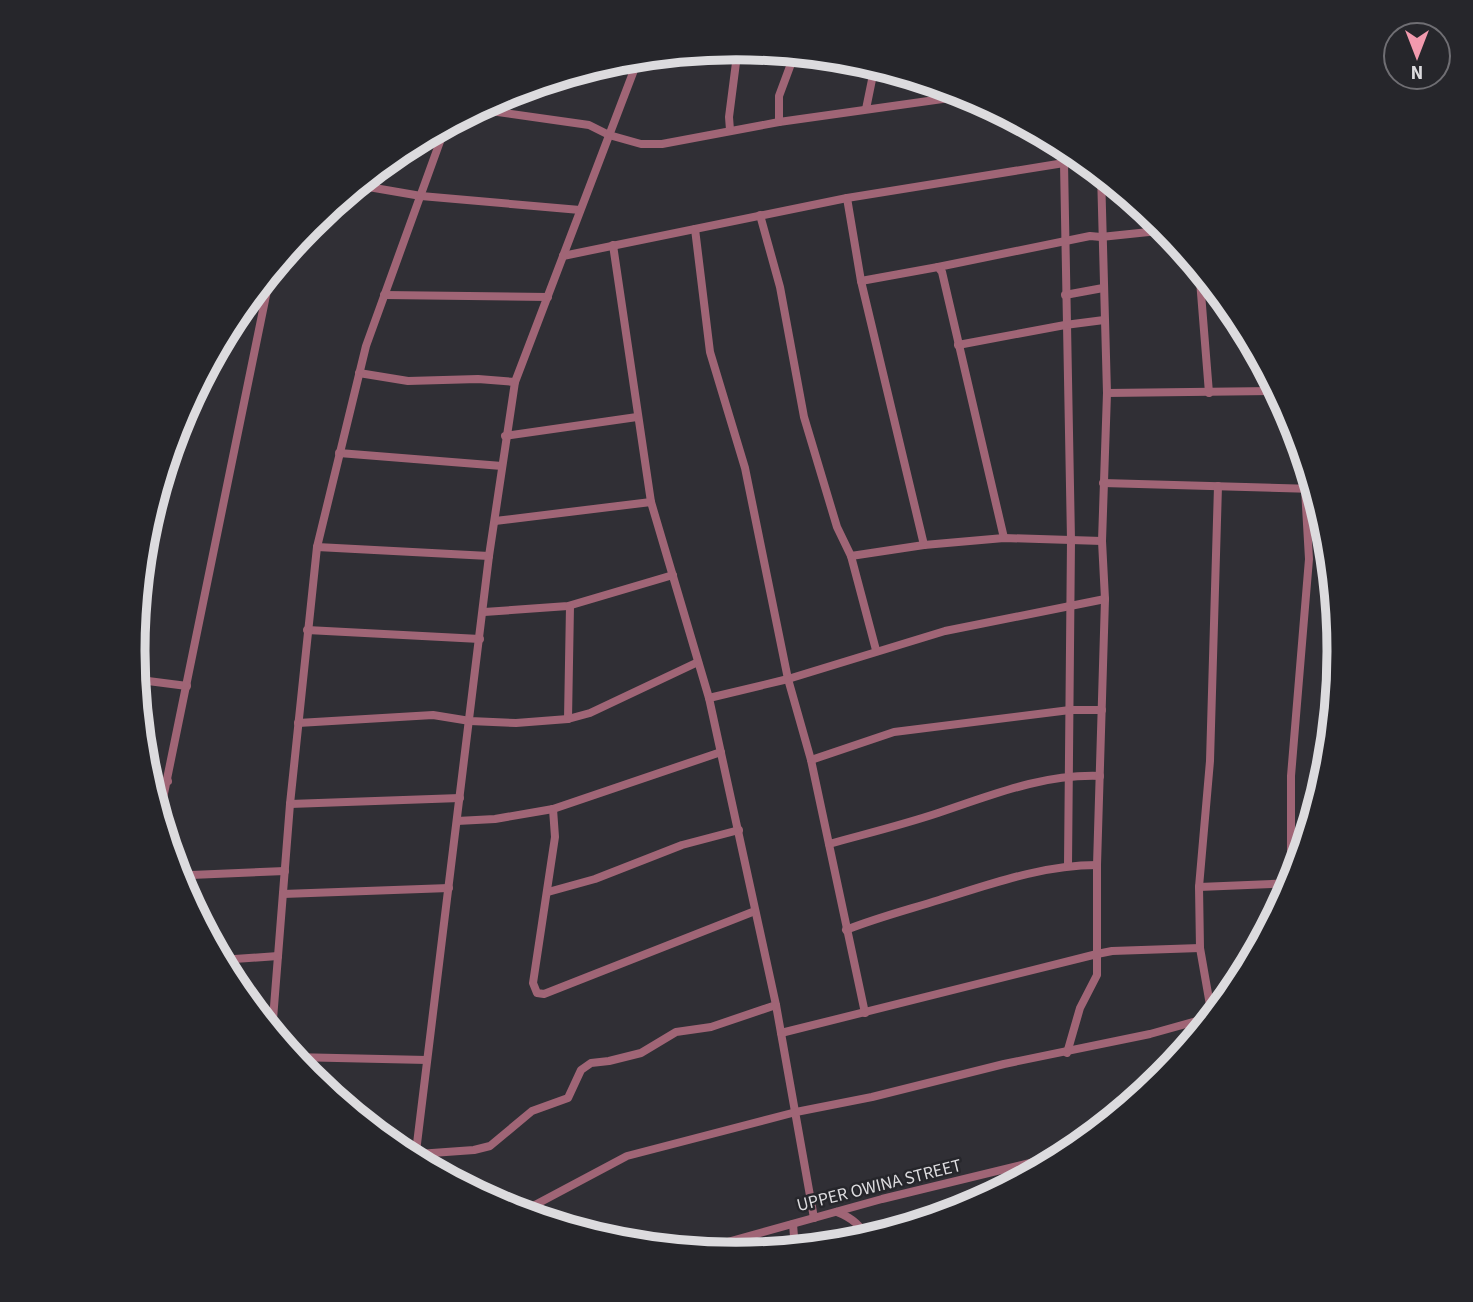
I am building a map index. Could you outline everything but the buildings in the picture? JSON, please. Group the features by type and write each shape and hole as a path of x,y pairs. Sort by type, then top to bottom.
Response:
{"street":[{"path":"730,130 729,117 736,60"},
{"path":"779,122 779,96 791,63"},
{"path":"416,1148 481,639 489,556 515,382 634,69"},
{"path":"866,109 873,76"},
{"path":"495,112 589,125 609,135 641,144 662,144 779,122 945,98"},
{"path":"273,1018 290,804 317,547 366,346 441,139"},
{"path":"1064,163 1071,540 1068,865"},
{"path":"563,256 847,198 1070,163"},
{"path":"1067,1053 1080,1008 1097,975 1097,865 1105,599 1102,541 1107,393 1101,185"},
{"path":"370,187 421,196 580,210"},
{"path":"847,198 861,281 925,545"},
{"path":"760,215 780,287 804,417 837,527 851,556 876,650"},
{"path":"695,229 710,352 745,468 788,679 811,760 865,1013"},
{"path":"861,281 1090,236 1153,232"},
{"path":"613,245 651,502 709,698 776,1005 814,1218"},
{"path":"938,267 942,272 1004,538"},
{"path":"1200,284 1209,393"},
{"path":"1065,295 1102,288"},
{"path":"164,799 267,291"},
{"path":"384,295 548,297"},
{"path":"958,345 1104,320"},
{"path":"359,373 408,381 478,379 515,382"},
{"path":"1107,393 1268,391"},
{"path":"505,436 637,417"},
{"path":"339,453 502,466"},
{"path":"1103,483 1305,489 1308,559 1291,776 1292,853"},
{"path":"1210,1005 1200,948 1199,887 1210,761 1218,486"},
{"path":"495,521 651,502"},
{"path":"851,556 925,545 1004,538 1102,541"},
{"path":"317,547 489,556"},
{"path":"484,612 570,606 673,575"},
{"path":"709,698 788,679 945,631 1105,599"},
{"path":"568,719 570,606"},
{"path":"307,629 481,639"},
{"path":"298,723 433,715 470,722 516,723 568,719 590,713 698,662"},
{"path":"146,682 187,686"},
{"path":"811,760 894,732 1070,710 1102,710"},
{"path":"457,821 495,819 553,810 721,752"},
{"path":"829,844 934,814 1023,784 1070,775 1100,776"},
{"path":"160,783 168,781"},
{"path":"290,804 460,798"},
{"path":"553,810 555,837 533,983 537,993 544,995 755,911"},
{"path":"548,892 595,879 682,845 739,830"},
{"path":"846,930 881,916 1004,879 1068,865 1097,865"},
{"path":"191,875 285,871"},
{"path":"1199,887 1280,884"},
{"path":"283,894 449,888"},
{"path":"781,1033 1111,951 1200,948"},
{"path":"232,959 278,956"},
{"path":"428,1155 490,1146 532,1111 568,1098 581,1070 592,1063 641,1053 676,1032 711,1027 776,1005"},
{"path":"533,1206 627,1156 796,1112 1197,1022"},
{"path":"307,1057 427,1060"},
{"name":"UPPER OWINA STREET","path":"728,1242 1032,1163"},
{"path":"837,1212 851,1219 861,1229"},
{"path":"793,1224 794,1239"}]}
